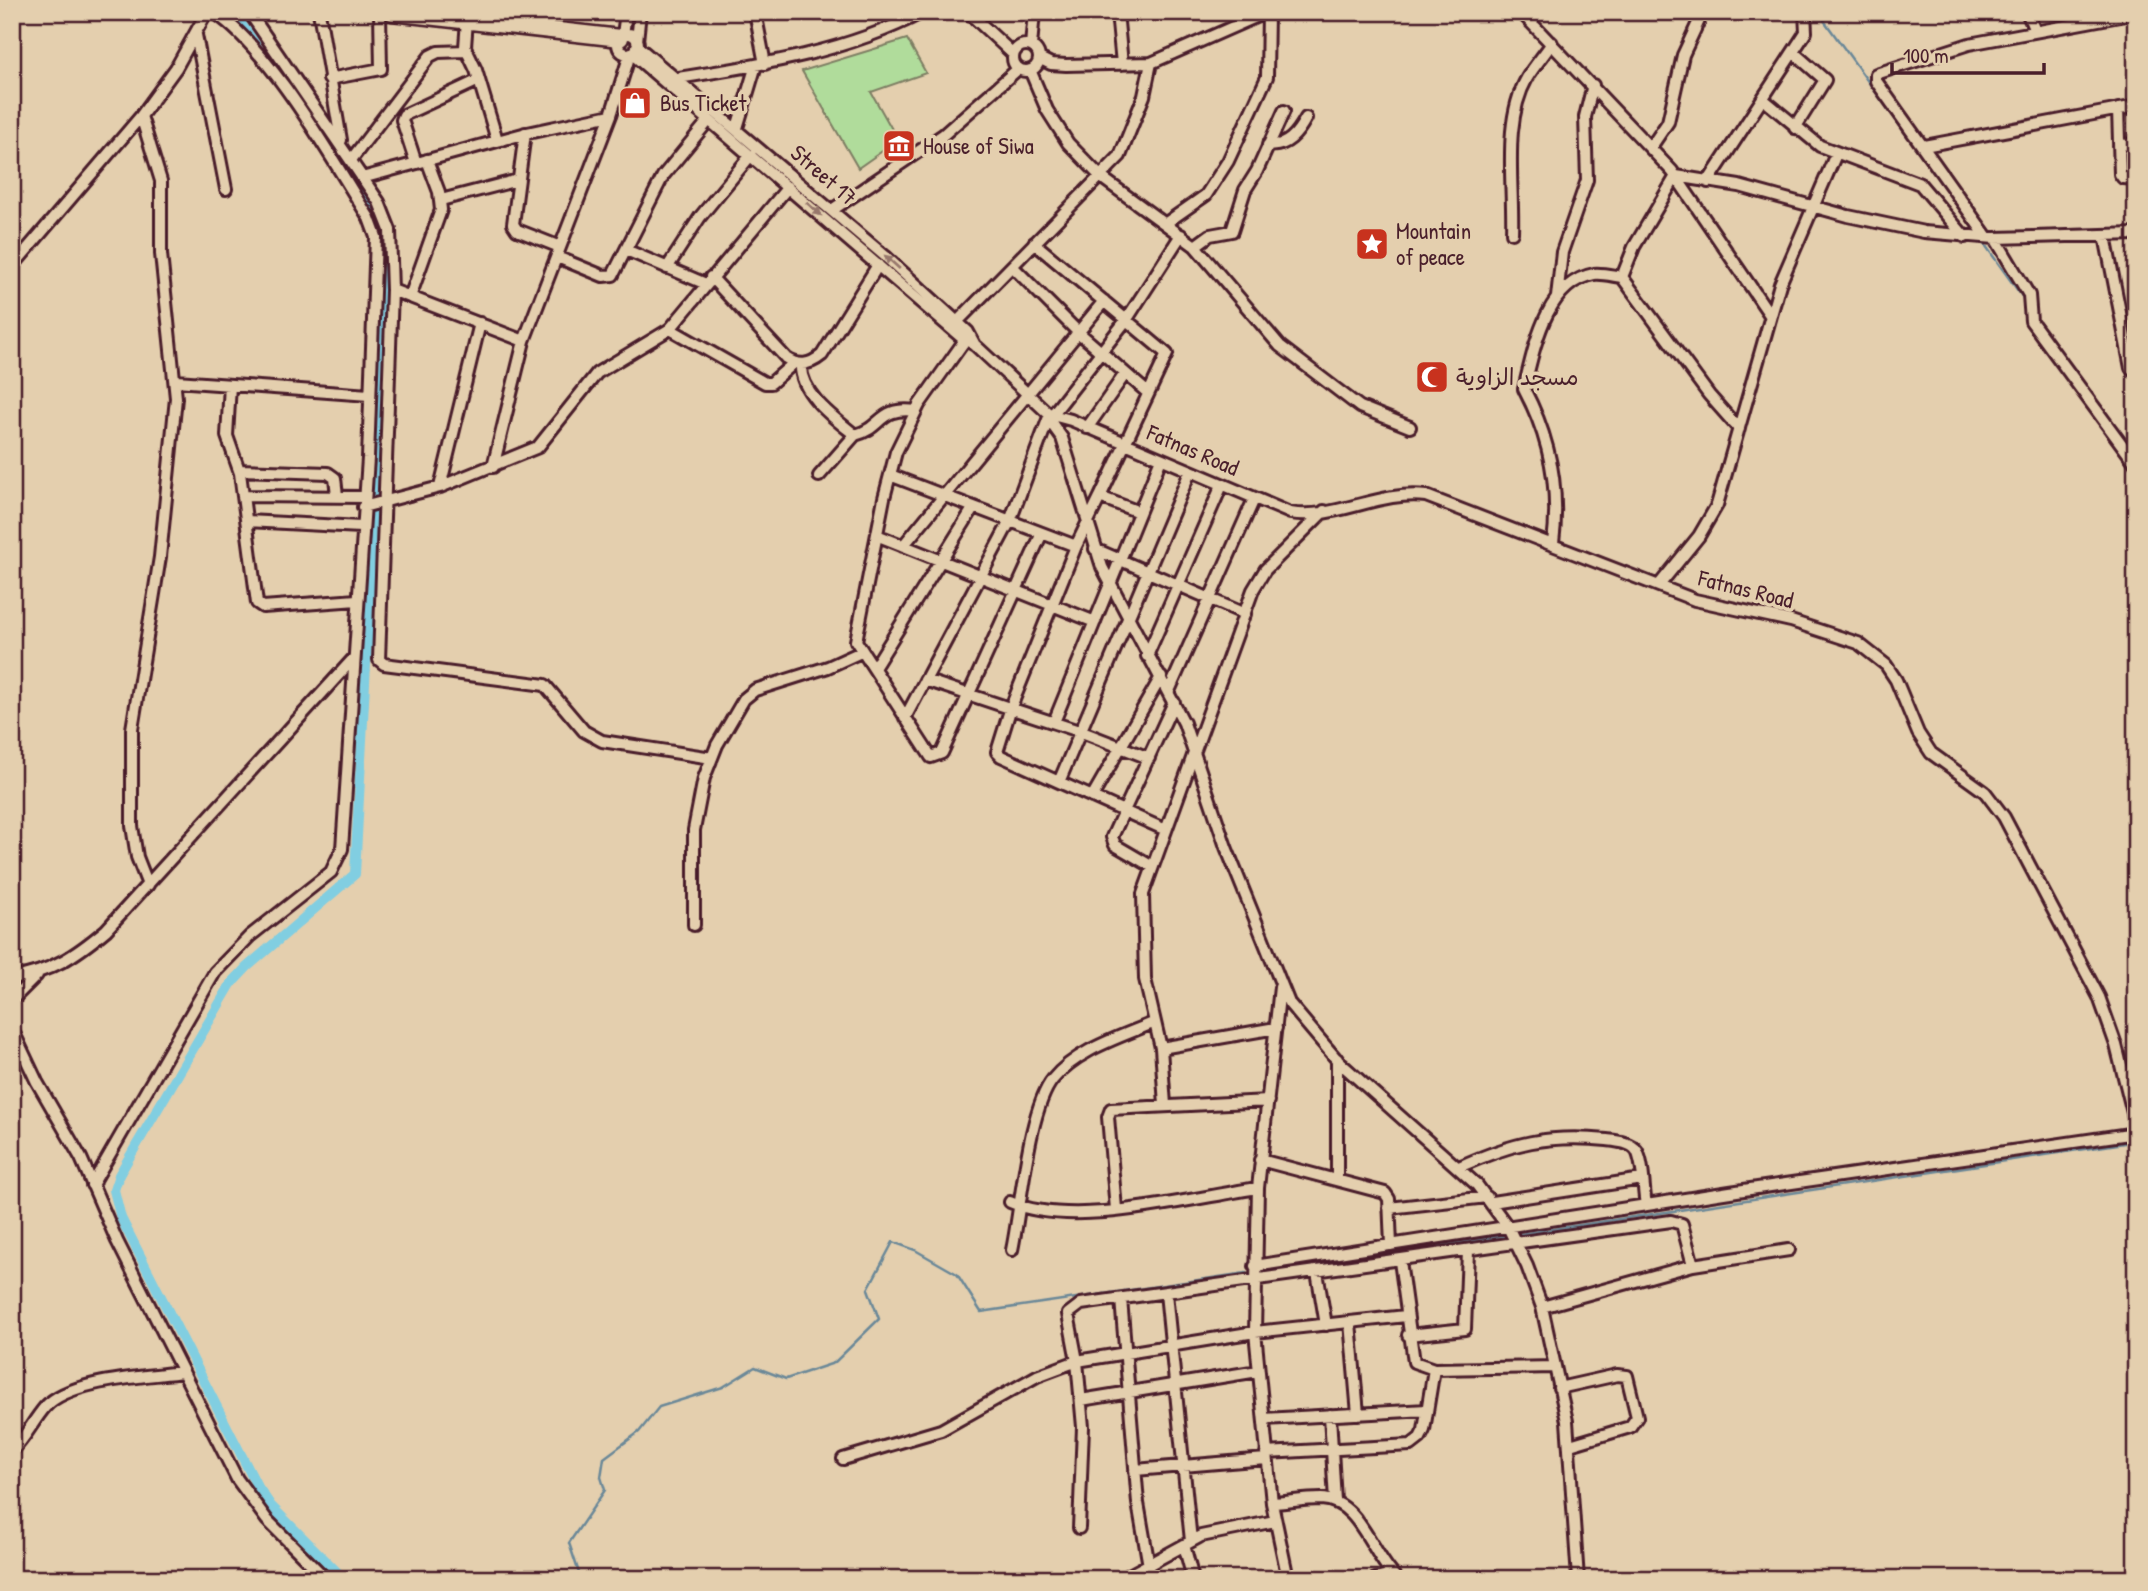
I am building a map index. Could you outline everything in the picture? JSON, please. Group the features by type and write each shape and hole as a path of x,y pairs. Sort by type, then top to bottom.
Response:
{"street":[{"path":"12,267 141,116 196,35 207,12"},
{"path":"92,1185 215,972 250,936 335,866 342,849 364,502 376,244 372,225 285,89 253,47 214,12"},
{"path":"249,12 342,146 388,222 392,290 386,503 377,653 380,662 545,685 584,731 602,741 712,758"},
{"path":"319,12 342,146"},
{"path":"329,79 379,70 382,67 380,12"},
{"path":"392,12 621,37 631,35 634,49"},
{"path":"626,12 619,50 634,49"},
{"path":"492,467 524,341 611,115 634,49 640,12"},
{"path":"737,128 761,65 755,12"},
{"path":"678,78 761,65 854,41 923,12"},
{"path":"968,12 1013,54"},
{"path":"1034,12 1031,46 1039,58 1059,65 1151,63 1267,12 1267,77 1223,170 1206,195 1166,223"},
{"path":"1117,12 1122,65"},
{"path":"1521,12 1651,146 1676,176 1770,315"},
{"path":"1651,146 1668,122 1683,55 1703,12"},
{"path":"1708,182 1808,27 1805,12"},
{"path":"2027,12 2035,31"},
{"path":"2136,13 2106,15 1958,47 1876,74 1875,79 1991,238 2029,295 2031,320 2136,464"},
{"path":"467,20 466,51 479,79 498,140"},
{"path":"196,35 226,189"},
{"path":"1512,233 1513,132 1516,115 1526,79 1552,43"},
{"path":"1018,69 1013,62 1013,54 1020,46 1031,46"},
{"name":"Street 17","path":"634,49 678,78 832,210 957,322 970,342"},
{"name":"Street 17","path":"634,49 709,120 970,342 1050,417"},
{"path":"351,160 430,56 438,52 466,51"},
{"path":"1793,52 1825,80 1795,128"},
{"path":"1030,70 1039,58"},
{"path":"957,322 1120,156 1132,129 1151,63"},
{"path":"832,210 943,135 1018,69 1030,70"},
{"path":"1030,70 1056,127 1068,143 1101,177 1195,246 1280,346 1360,407 1410,427"},
{"path":"410,297 439,218 441,200 402,120 404,116 479,79"},
{"path":"1557,297 1562,253 1587,180 1585,117 1593,85"},
{"path":"1763,99 1795,128 1836,154 1920,184 1965,237"},
{"path":"1924,146 2136,106"},
{"path":"2118,109 2120,174 2123,178 2136,179"},
{"path":"1195,246 1210,235 1232,231 1245,190 1257,171 1284,111"},
{"path":"362,178 525,133 611,115"},
{"path":"141,116 161,181 161,254 176,381 175,418 160,557 132,729 130,761 135,844 148,884"},
{"path":"1268,145 1276,146 1296,135 1307,118"},
{"path":"525,133 512,219 514,227 610,276 616,272 663,176 709,120"},
{"path":"2119,145 2136,144"},
{"path":"1660,584 1708,523 1724,484 1770,315 1787,264 1836,154"},
{"path":"667,268 700,217 751,155"},
{"path":"1257,171 1269,166"},
{"path":"1676,176 1739,186 1878,224 1965,237 2136,234"},
{"path":"1622,277 1634,247 1676,176"},
{"path":"441,200 518,180"},
{"path":"244,496 337,496 364,502 386,503 440,487 538,447 597,373 670,329 788,187"},
{"path":"905,718 1010,521 1050,417 1127,319 1181,235"},
{"path":"2105,236 2131,368 2136,372"},
{"path":"1034,243 1167,354 1076,546 1011,707 998,754 1166,830"},
{"path":"626,250 667,268 708,281 797,363 806,389 855,435"},
{"path":"670,329 765,383 771,383 797,363 815,361 822,355 878,265"},
{"path":"1012,266 1077,331 1148,393"},
{"path":"1553,543 1556,516 1552,471 1539,418 1524,389 1548,309 1557,297 1573,284 1595,274 1622,277 1709,395 1739,429"},
{"path":"392,290 524,341"},
{"path":"903,546 1104,301"},
{"path":"440,487 480,323"},
{"path":"970,342 916,411 896,452 856,641 927,753 938,757 1042,533"},
{"path":"1087,428 1125,374"},
{"path":"176,381 369,395"},
{"path":"230,385 227,436 239,470 244,496 255,600 258,605 358,600"},
{"path":"819,476 855,435 891,411 916,411"},
{"path":"1050,417 1060,432 1095,549 1110,586 1174,702 1226,847 1280,985 1298,1015 1337,1059 1459,1167 1489,1200 1508,1227 1542,1307 1555,1367 1570,1445 1572,1519 1578,1579"},
{"name":"Fatnas Road","path":"1050,417 1087,428 1254,499 1299,514 1324,511 1396,494 1426,496 1660,584 1695,600 1791,621 1858,643 1886,665 1924,743 1995,804 2066,930 2108,1021 2136,1125"},
{"path":"1054,722 1161,459"},
{"path":"239,470 332,474 337,496"},
{"path":"1059,782 1129,622 1190,472"},
{"path":"890,475 1076,546"},
{"path":"1147,656 1222,485"},
{"path":"1100,497 1139,512"},
{"path":"1169,691 1254,499"},
{"path":"874,668 974,507"},
{"path":"1165,1105 1161,1048 1145,979 1143,894 1254,590 1265,570 1324,511"},
{"path":"247,521 361,527"},
{"path":"879,536 1095,622"},
{"path":"1095,549 1179,583 1245,614"},
{"path":"694,925 694,830 704,778 712,758 750,693 828,667 861,652"},
{"path":"12,978 38,973 69,960 88,945 148,884 354,659"},
{"path":"1091,797 1161,677"},
{"path":"925,680 1011,707 1149,758"},
{"path":"1151,866 1115,845 1112,836 1174,702"},
{"path":"12,1000 38,973"},
{"path":"1280,985 1260,1160 1254,1281 1255,1332 1266,1456 1275,1521 1288,1579"},
{"path":"1012,1250 1034,1128 1043,1097 1053,1080 1072,1063 1101,1045 1156,1022"},
{"path":"1161,1048 1276,1028"},
{"path":"12,1029 37,1082 73,1141 182,1372 237,1479 267,1520 326,1579"},
{"path":"1337,1059 1337,1180"},
{"path":"1116,1209 1108,1113 1115,1108 1268,1101"},
{"path":"1255,1266 2136,1133"},
{"path":"1459,1167 1502,1148 1528,1141 1582,1138 1633,1147 1638,1154 1646,1205"},
{"path":"1260,1160 1385,1193 1389,1208 1391,1245"},
{"path":"1389,1208 1489,1200 1642,1179"},
{"path":"1010,1202 1047,1213 1116,1209 1258,1188"},
{"path":"1079,1528 1081,1400 1068,1318 1070,1310 1081,1304 1675,1221 1682,1224 1693,1265"},
{"path":"1542,1307 1693,1265 1789,1250"},
{"path":"1408,1335 1465,1329 1468,1251"},
{"path":"1399,1261 1414,1362 1434,1369 1555,1367"},
{"path":"1317,1272 1326,1325"},
{"path":"1166,1293 1184,1467 1187,1543 1193,1579"},
{"path":"1121,1299 1141,1535 1149,1566"},
{"path":"843,1459 942,1430 1028,1381 1077,1362 1125,1351 1255,1332 1406,1316"},
{"path":"1350,1322 1358,1414"},
{"path":"1135,1470 1333,1450 1411,1446 1420,1438 1434,1369"},
{"path":"1081,1400 1258,1371"},
{"path":"12,1451 30,1433 46,1406 78,1387 182,1372"},
{"path":"1559,1388 1624,1376 1629,1378 1635,1405 1637,1417 1630,1427 1570,1445"},
{"path":"1264,1419 1427,1410"},
{"path":"1330,1415 1335,1501"},
{"path":"1272,1503 1322,1499 1335,1501 1357,1521 1378,1557 1395,1577"},
{"path":"1122,1579 1187,1543 1213,1532 1275,1521"},
{"path":"1375,1579 1395,1577"}],"green space":[{"path":"907,39 926,73 871,92 898,140 858,168 802,71"}],"waterway":[{"path":"233,12 258,48"},
{"path":"1818,12 1977,233"},
{"path":"343,167 388,231"},
{"path":"1983,242 2026,302"},
{"path":"375,492 387,261"},
{"path":"344,1579 271,1506 256,1484 121,1218 114,1190 119,1175 231,984 355,874 374,511"},
{"path":"1520,1234 2131,1142"},
{"path":"1263,1271 1503,1236"},
{"path":"581,1579 569,1543 605,1490 601,1477 604,1458 639,1432 659,1407 723,1387 755,1367 786,1379 834,1363 879,1319 868,1289 893,1242 915,1250 957,1274 981,1312 1246,1273"}],"place":[{"name":"Bus Ticket","path":"635,103"},
{"name":"House of Siwa","path":"899,146"},
{"name":"Mountain of peace","path":"1372,244"},
{"name":"مسجد الزاوية","path":"1432,377"}]}
